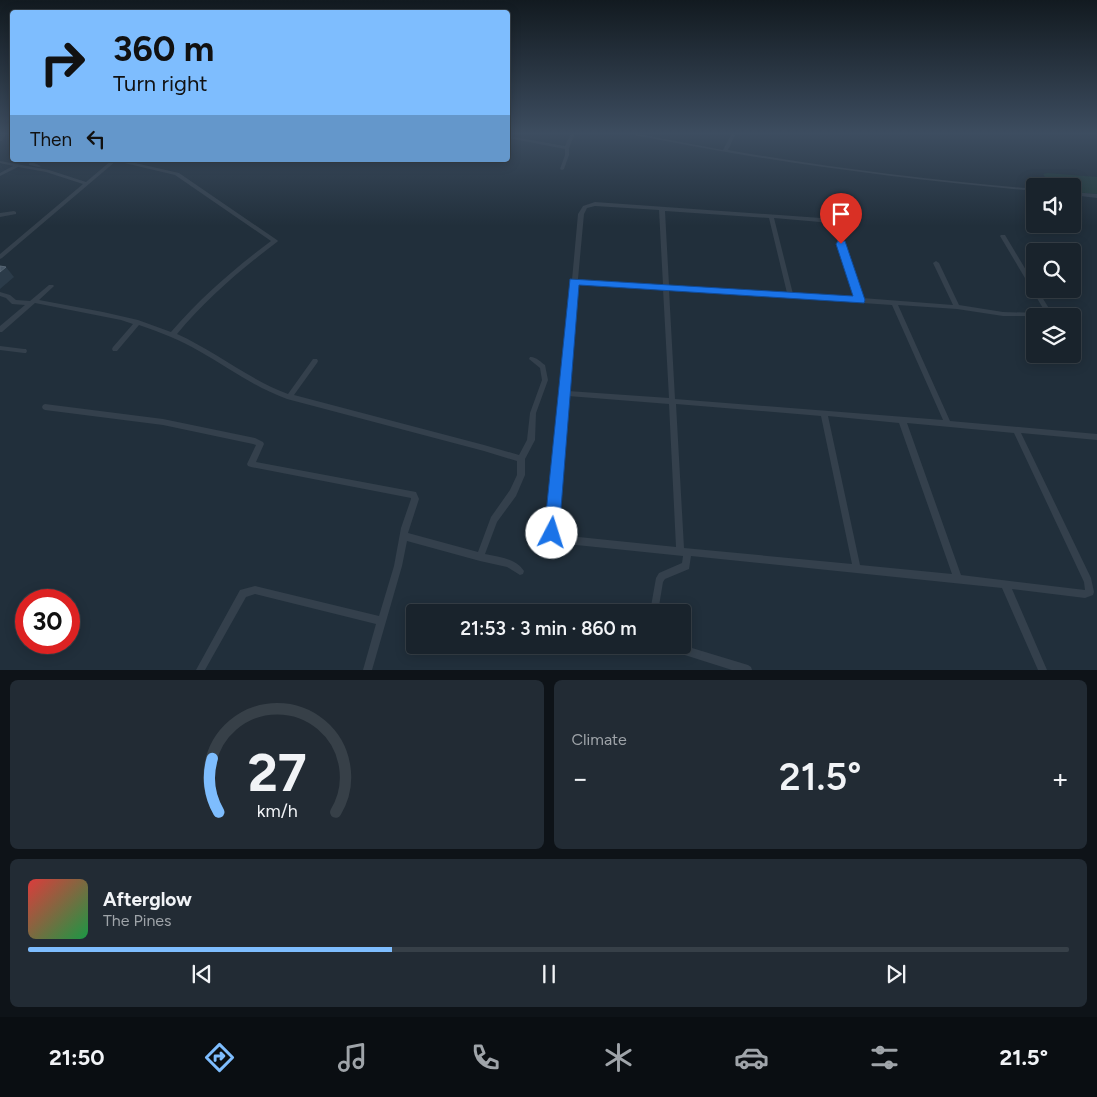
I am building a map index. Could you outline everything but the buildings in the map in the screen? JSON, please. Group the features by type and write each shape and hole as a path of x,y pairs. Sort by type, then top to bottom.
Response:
{"street":[{"path":"9,164 47,171 89,183"},
{"path":"33,164 47,167 89,183"},
{"path":"0,257 111,164"},
{"path":"135,164 177,174 275,240 211,292 173,334"},
{"path":"562,169 564,164"},
{"path":"796,164 884,176 1026,189"},
{"path":"0,176 16,166"},
{"path":"1081,194 1097,196"},
{"path":"860,300 835,227 826,222 815,219 662,208 595,204 585,207 581,214 574,281 552,533 554,537 556,539 958,579 1084,594 1090,592 1090,587 1016,430"},
{"path":"655,604 659,581 662,576 686,566 683,552 671,400 662,208"},
{"path":"0,215 14,213"},
{"path":"771,216 790,295"},
{"path":"574,281 957,307 1003,314 1038,316 1048,314 1003,236"},
{"path":"936,263 957,307"},
{"path":"0,330 52,286"},
{"path":"0,294 8,296 14,302 33,302 138,322 173,334 266,387 290,397 521,459"},
{"path":"894,303 948,424"},
{"path":"115,349 138,322"},
{"path":"0,348 24,351"},
{"path":"480,557 494,520 513,493 520,475 521,459 531,440 533,413 545,380 543,367 532,359"},
{"path":"290,397 315,360"},
{"path":"564,393 671,400 1097,437"},
{"path":"46,407 163,422 255,441 260,444 251,464 413,494 415,499 367,670"},
{"path":"824,413 857,569"},
{"path":"902,420 958,579"},
{"path":"404,536 480,557 510,562 520,571"},
{"path":"1005,584 1043,670"},
{"path":"200,670 243,593 248,591 255,590 382,621"},
{"path":"691,652 748,670"}],"green space":[{"path":"1043,174 1097,177 1097,194 1081,193 1081,178 1046,178"}],"route":[{"path":"552,533 574,281 860,300 841,244"}]}
